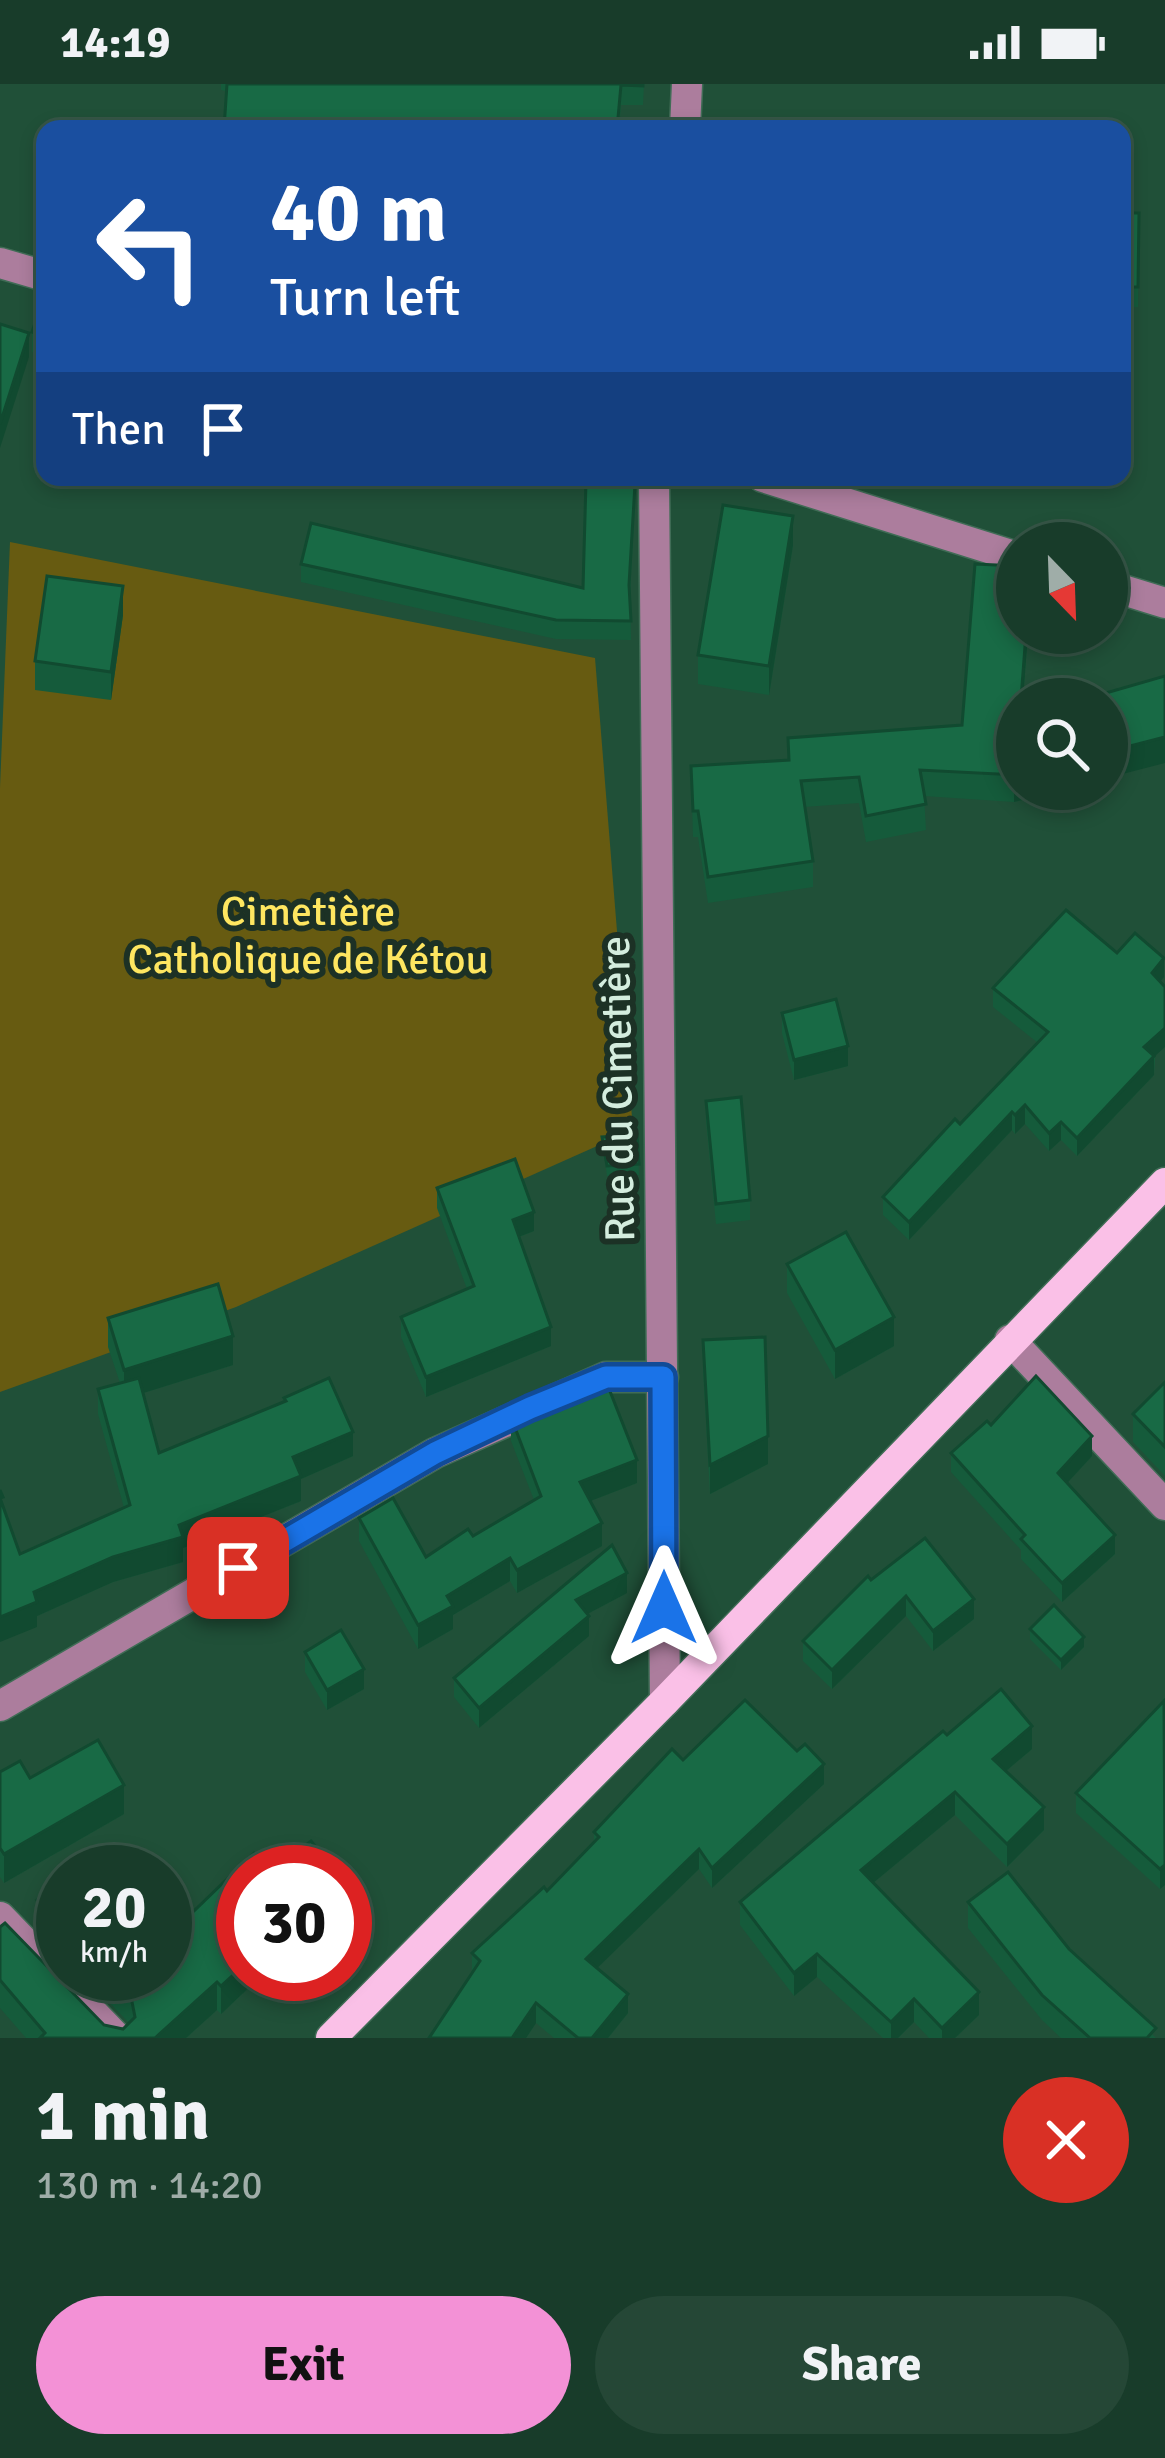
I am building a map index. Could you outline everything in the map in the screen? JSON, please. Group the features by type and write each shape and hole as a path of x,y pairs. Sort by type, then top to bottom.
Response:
{"main road":[{"path":"331,2038 665,1701 1165,1183"}],"street":[{"path":"685,120 687,84"},
{"path":"0,263 36,273"},
{"name":"Rue du Cimetière","path":"654,486 665,1701"},
{"path":"792,486 996,550"},
{"path":"1128,592 1165,603"},
{"path":"1010,1340 1165,1504"},
{"path":"0,1706 435,1453 606,1377 663,1377"},
{"path":"0,1917 118,2038"}],"green space":[{"name":"Cimetière Catholique de Kétou","path":"10,542 595,658 633,1130 236,1307 0,1392 0,788"}],"building":[{"path":"227,84 643,84 621,85 618,120 225,120"},
{"path":"1131,213 1139,213 1138,287 1131,287"},
{"path":"0,324 29,333 0,424"},
{"path":"586,486 635,486 631,621 556,620 301,564 311,523 583,588"},
{"path":"723,505 793,516 769,666 698,655"},
{"path":"975,564 996,565 996,654 1024,654 1023,678 996,678 996,774 920,770 926,804 866,816 859,777 801,781 813,861 708,877 698,811 693,811 691,766 789,760 788,738 962,725"},
{"path":"47,576 123,586 111,672 35,661"},
{"path":"1165,676 1165,737 1128,747 1128,687"},
{"path":"1066,910 1117,953 1135,933 1164,958 1152,973 1165,987 1165,1028 1144,1047 1154,1056 1077,1138 1061,1122 1049,1133 1025,1105 1015,1115 1012,1112 909,1222 883,1197 955,1119 960,1124 1048,1032 993,988"},
{"path":"836,999 848,1046 794,1060 782,1013"},
{"path":"741,1097 750,1200 716,1204 706,1101"},
{"path":"637,1135 639,1164 607,1166 602,1137"},
{"path":"515,1159 534,1212 513,1220 551,1327 426,1377 401,1317 474,1286 437,1188"},
{"path":"846,1232 894,1317 835,1350 787,1264"},
{"path":"218,1284 233,1336 124,1370 108,1318"},
{"path":"765,1337 768,1436 710,1465 703,1340"},
{"path":"604,1376 637,1460 580,1482 602,1523 517,1570 510,1558 447,1596 453,1606 418,1625 359,1518 393,1498 426,1557 468,1529 473,1536 541,1496 511,1417"},
{"path":"1036,1376 1092,1436 1058,1473 1115,1535 1062,1583 951,1453 987,1421 991,1425"},
{"path":"139,1378 159,1453 286,1401 284,1398 329,1378 353,1432 293,1457 301,1476 179,1525 183,1537 113,1557 34,1592 37,1602 0,1617 0,1498 20,1554 130,1505 98,1389"},
{"path":"1165,1382 1165,1447 1133,1414"},
{"path":"925,1538 974,1599 933,1631 906,1596 832,1670 803,1641 868,1576 871,1580"},
{"path":"612,1545 627,1573 576,1600 589,1616 479,1708 454,1678"},
{"path":"1054,1605 1084,1637 1061,1660 1030,1629"},
{"path":"341,1630 364,1669 327,1690 305,1652"},
{"path":"1001,1689 1032,1726 993,1759 1044,1807 1007,1844 955,1792 861,1870 979,1992 942,2028 914,1999 891,2022 817,1954 794,1973 740,1902 943,1731 947,1735"},
{"path":"745,1700 797,1751 805,1744 824,1764 712,1868 699,1849 586,1959 628,1994 592,2038 578,2038 536,2003 512,2038 429,2038 480,1961 472,1953 544,1887 547,1891 599,1837 594,1832 672,1749 683,1760"},
{"path":"1164,1701 1165,1865 1160,1869 1076,1793"},
{"path":"98,1740 124,1785 4,1854 0,1848 0,1772 20,1761 30,1778"},
{"path":"1008,1872 1069,1949 1156,2028 1147,2038 1090,2038 1042,1995 968,1902"},
{"path":"216,1890 216,1983 155,2038 40,2038 45,2033 0,1980 0,1927 5,1923 36,1955 36,2001 81,2001 104,2025 123,2029 135,2017 132,2001 192,2001 192,1913"}],"route":[{"path":"238,1568 435,1453 530,1408 606,1377 663,1377 664,1608"}]}
